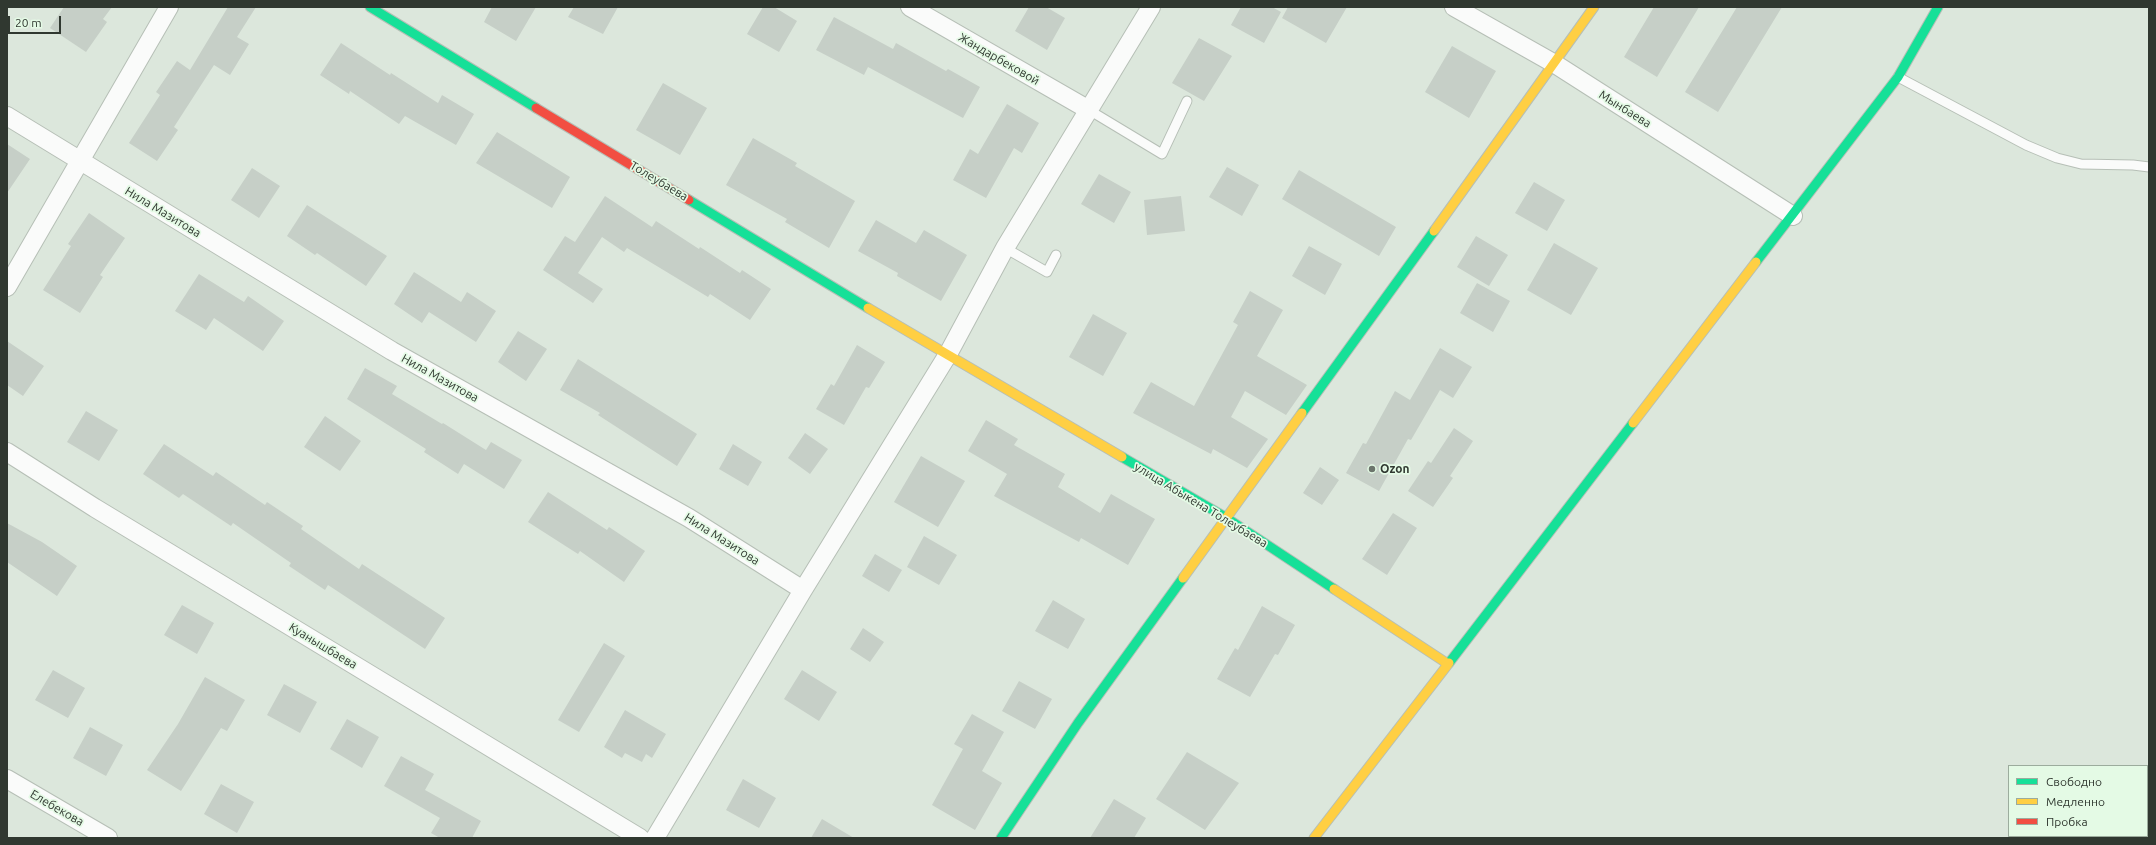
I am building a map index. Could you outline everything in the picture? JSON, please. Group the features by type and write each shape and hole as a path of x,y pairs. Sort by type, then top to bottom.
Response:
{"street":[{"path":"7,287 169,7"},
{"name":"Толеубаева","path":"370,7 947,356"},
{"name":"Жандарбековой","path":"910,7 1089,110"},
{"path":"655,838 803,590 947,356 1005,248 1152,7"},
{"name":"Мынбаева","path":"1454,7 1555,64 1793,216"},
{"path":"1001,838 1078,723 1225,517 1555,64 1594,7"},
{"path":"1314,838 1793,216 1898,77 1938,7"},
{"name":"Нила Мазитова","path":"7,116 80,162 392,351 689,518 803,590"},
{"name":"улица Абыкена Толеубаева","path":"947,356 1225,517 1448,664"},
{"name":"Куанышбаева","path":"7,452 95,508 640,838"},
{"name":"Елебекова","path":"7,779 108,838"}],"lane":[{"path":"1898,77 2026,145 2057,158 2081,164 2133,165 2149,167"},
{"path":"1089,110 1162,154 1187,101"},
{"path":"1005,248 1047,272 1056,255"}],"building":[{"path":"64,7 112,7 103,19 107,22 86,52 50,28"},
{"path":"228,7 256,7 237,37 249,44 230,75 214,65 174,127 178,130 157,161 129,143 160,95 156,92 177,61 190,70"},
{"path":"492,7 536,7 516,41 484,22"},
{"path":"574,7 618,7 603,34 568,17"},
{"path":"763,7 774,7 797,21 779,52 747,34"},
{"path":"1029,7 1046,7 1065,18 1047,50 1015,31"},
{"path":"1241,7 1272,7 1281,12 1264,43 1231,25"},
{"path":"1288,7 1347,7 1326,43 1282,18"},
{"path":"1654,7 1699,7 1657,77 1624,57"},
{"path":"1737,7 1782,7 1718,112 1685,92"},
{"path":"834,17 893,49 896,43 946,71 948,69 980,87 963,118 868,67 864,75 816,50"},
{"path":"1199,38 1232,56 1204,101 1172,83"},
{"path":"341,43 390,75 391,73 438,103 442,95 474,114 456,145 405,116 399,124 350,91 349,94 320,75"},
{"path":"1452,46 1496,71 1469,118 1425,92"},
{"path":"663,83 707,108 680,155 636,130"},
{"path":"1007,104 1039,123 1022,153 1014,148 986,198 953,180 970,149 978,154"},
{"path":"497,132 570,177 552,208 476,163"},
{"path":"753,138 797,163 795,166 855,201 829,248 785,222 787,219 726,185"},
{"path":"7,144 30,159 7,193"},
{"path":"1227,167 1259,185 1242,216 1209,197"},
{"path":"252,168 280,186 259,218 231,200"},
{"path":"1299,170 1396,227 1379,256 1282,199"},
{"path":"1099,174 1131,192 1114,223 1081,204"},
{"path":"1534,182 1565,200 1547,231 1515,213"},
{"path":"605,196 652,227 656,221 699,249 700,247 740,273 742,270 771,289 750,320 710,294 708,297 627,248 624,252 602,237 578,273 603,289 593,303 543,270 565,236 575,242"},
{"path":"1181,196 1185,231 1147,235 1144,200"},
{"path":"307,205 387,256 366,286 317,253 315,255 287,236"},
{"path":"89,213 125,238 100,275 103,277 80,313 43,290 71,246 68,244"},
{"path":"876,220 916,243 924,230 967,255 941,301 897,276 898,273 858,251"},
{"path":"1476,236 1508,255 1489,286 1457,267"},
{"path":"1554,243 1598,268 1571,315 1527,290"},
{"path":"1309,246 1342,264 1325,295 1292,276"},
{"path":"414,272 461,302 467,292 496,311 476,342 429,312 422,323 394,304"},
{"path":"199,274 244,302 248,296 284,321 263,351 214,318 206,330 175,311"},
{"path":"1477,283 1510,301 1493,332 1460,313"},
{"path":"1250,291 1283,310 1257,356 1307,385 1286,415 1245,391 1231,417 1268,439 1247,468 1213,449 1211,454 1133,413 1151,382 1194,406 1238,325 1233,322"},
{"path":"1093,314 1127,333 1103,376 1069,357"},
{"path":"518,331 547,349 526,381 498,362"},
{"path":"7,341 44,366 23,396 7,385"},
{"path":"857,345 885,362 869,388 866,387 844,425 816,409 831,384 834,386"},
{"path":"1440,348 1472,367 1453,398 1440,390 1411,440 1408,439 1379,491 1346,473 1363,443 1366,444 1395,391 1410,400"},
{"path":"578,359 697,434 677,466 598,415 600,413 560,390"},
{"path":"365,368 397,386 392,394 486,450 491,442 522,460 504,489 464,464 458,474 424,452 426,449 347,399"},
{"path":"86,411 118,430 99,461 67,442"},
{"path":"325,416 361,441 340,471 304,447"},
{"path":"986,420 1018,439 1014,445 1065,474 1058,487 1100,513 1111,494 1155,519 1128,565 1081,538 1079,542 994,496 1007,474 968,451"},
{"path":"1454,428 1473,441 1450,476 1453,478 1433,507 1408,491 1428,461 1431,463"},
{"path":"805,433 828,449 810,474 788,458"},
{"path":"164,444 213,476 216,472 265,505 267,502 303,526 301,529 359,569 362,564 445,618 425,649 328,585 325,590 289,566 291,563 233,523 231,526 183,494 179,498 143,474"},
{"path":"733,444 762,462 748,486 719,469"},
{"path":"921,456 965,481 938,527 894,502"},
{"path":"1320,467 1339,480 1322,505 1303,493"},
{"path":"548,492 607,530 609,527 645,551 624,582 580,551 578,554 528,522"},
{"path":"1393,513 1417,528 1387,575 1362,559"},
{"path":"7,523 42,542 77,566 57,596 7,562"},
{"path":"924,536 957,555 939,585 907,567"},
{"path":"875,554 902,570 889,592 862,576"},
{"path":"1053,600 1085,619 1068,649 1035,631"},
{"path":"182,605 214,623 197,654 164,635"},
{"path":"1262,606 1295,625 1278,655 1275,654 1250,697 1217,679 1235,648 1238,650"},
{"path":"863,628 884,642 870,662 850,649"},
{"path":"604,643 625,656 579,732 558,720"},
{"path":"53,670 85,688 68,718 35,700"},
{"path":"802,670 837,692 819,721 784,699"},
{"path":"205,677 245,700 227,731 221,728 181,791 147,770 178,724"},
{"path":"1019,681 1052,699 1035,729 1002,711"},
{"path":"284,684 317,702 300,733 267,715"},
{"path":"625,710 666,734 652,758 646,754 642,762 625,753 622,758 604,747"},
{"path":"972,714 1004,732 982,771 1002,783 975,830 932,805 963,749 954,744"},
{"path":"347,719 379,737 362,768 330,749"},
{"path":"90,727 123,745 106,776 73,758"},
{"path":"1187,752 1239,783 1205,830 1156,799"},
{"path":"401,756 434,774 425,790 481,821 472,838 440,838 431,833 440,818 384,786"},
{"path":"743,779 776,798 759,828 726,810"},
{"path":"221,784 254,802 237,833 204,814"},
{"path":"1114,799 1146,818 1134,838 1090,838"},
{"path":"822,819 854,838 811,838"}],"traffic: fast":[{"path":"370,7 536,108"},
{"path":"1756,262 1898,77 1938,7"},
{"path":"689,200 868,308"},
{"path":"1302,413 1434,231"},
{"path":"1449,663 1633,423"},
{"path":"1122,457 1225,517 1334,589"},
{"path":"1001,838 1078,723 1183,578"}],"traffic: slow":[{"path":"1434,231 1594,7"},
{"path":"1633,423 1756,262"},
{"path":"868,308 1122,457"},
{"path":"1183,578 1302,413"},
{"path":"1334,589 1448,664"},
{"path":"1314,838 1449,663"}],"traffic: jam":[{"path":"536,108 689,200"}],"place":[{"name":"Ozon","path":"1372,469"}]}
